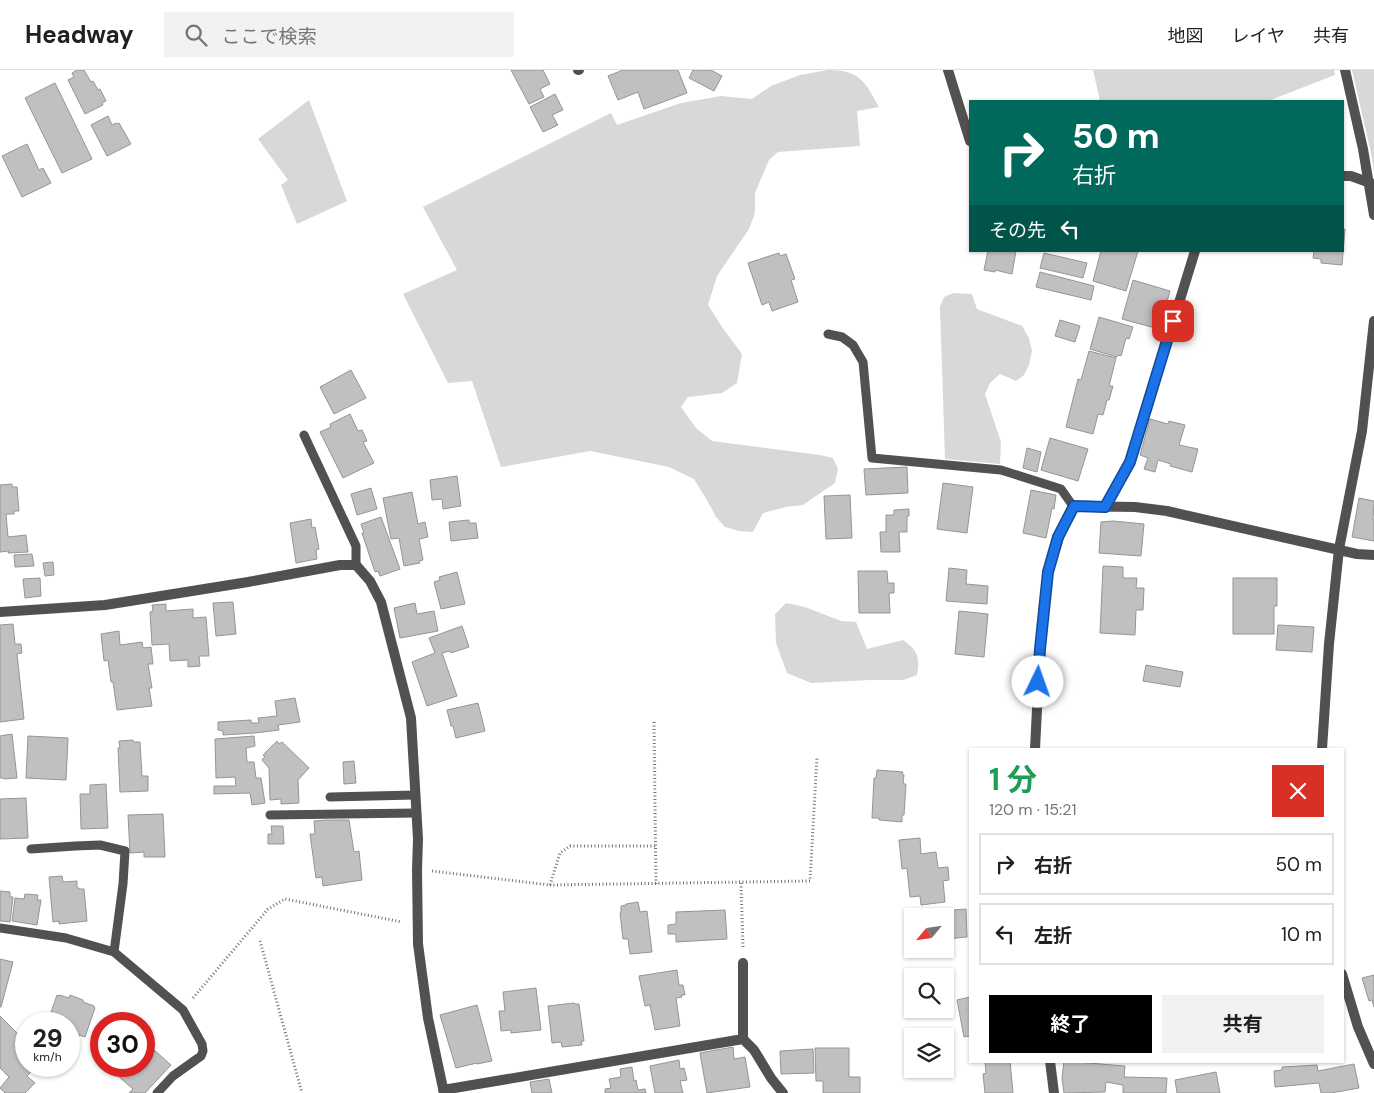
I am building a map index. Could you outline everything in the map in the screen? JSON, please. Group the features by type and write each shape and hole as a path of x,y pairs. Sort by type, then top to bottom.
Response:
{"street":[{"path":"948,70 969,138"},
{"path":"1345,70 1371,183 1374,216"},
{"path":"1344,176 1351,176 1371,183"},
{"path":"1105,507 1130,462 1195,252"},
{"path":"1322,748 1329,644 1339,550 1362,431 1374,321"},
{"path":"1035,748 1040,649 1048,572 1058,537 1074,506 1135,507 1167,511 1357,554 1374,555"},
{"path":"0,612 105,604 248,582 340,565 356,565 370,581 381,602 411,718 418,839 418,944 428,1018 443,1092 743,1038"},
{"path":"743,963 743,1038 754,1050 783,1093"},
{"path":"1344,981 1358,1027 1374,1064"},
{"path":"1050,1063 1054,1093"}],"lane":[{"path":"828,334 842,338 853,345 863,362 872,458 1001,470 1061,489 1074,506"},
{"path":"304,435 356,546 356,565"},
{"path":"330,797 415,795"},
{"path":"270,815 416,813"},
{"path":"31,849 100,846 125,850 123,884 114,952"},
{"path":"0,928 66,938 92,944 114,952 183,1010 202,1044 203,1051 201,1056 173,1076 157,1093"}],"path":[{"path":"654,722 656,884"},
{"path":"417,870 550,885 810,881 817,757"},
{"path":"550,885 560,853 570,846 655,846"},
{"path":"741,883 743,963"},
{"path":"183,1010 268,909 285,899 418,924"},
{"path":"260,940 302,1093"}],"shaded area":[{"path":"828,70 848,72 855,75 865,84 879,107 857,111 860,146 778,152 769,160 755,193 755,213 749,229 717,276 708,305 742,354 737,383 722,393 688,397 681,407 696,428 712,441 833,458 838,469 835,483 803,505 763,513 753,532 725,527 716,517 694,479 669,467 590,451 501,467 472,381 448,383 403,294 457,270 423,207 611,113 617,125 681,103 721,96 752,99 771,86 800,75"},
{"path":"1093,70 1334,70 1335,75 1271,100 1100,100"},
{"path":"1352,70 1374,70 1374,172 1371,153"},
{"path":"309,100 347,201 297,224 281,185 288,180 258,139"},
{"path":"953,293 972,294 977,309 1022,326 1029,338 1032,351 1029,365 1024,375 1016,381 1000,374 990,383 985,394 1001,442 1000,464 945,459 940,307 944,297"},
{"path":"786,603 805,607 841,621 856,622 867,649 903,640 912,647 917,655 917,675 903,680 811,683 787,673 776,643 775,614"}],"building":[{"path":"77,70 84,70 91,82 93,81 98,90 100,89 106,101 102,103 103,105 85,114 68,80 74,77 72,73"},
{"path":"511,70 543,70 550,84 540,89 544,97 529,104"},
{"path":"623,70 678,70 687,93 644,109 638,92 618,100 608,76"},
{"path":"693,70 711,70 722,76 714,91 689,78"},
{"path":"55,83 92,159 62,173 25,98"},
{"path":"555,94 563,110 552,115 558,125 543,132 530,107"},
{"path":"108,116 112,125 119,123 131,144 107,156 91,125"},
{"path":"27,144 39,170 43,168 51,183 22,197 2,156"},
{"path":"988,252 1016,252 1012,274 995,270 995,272 984,270"},
{"path":"1101,252 1138,252 1126,291 1093,281"},
{"path":"1314,252 1343,252 1342,265 1321,263 1321,259 1313,258"},
{"path":"779,253 780,256 786,254 795,279 791,280 798,302 772,311 769,302 762,305 748,263"},
{"path":"1044,253 1087,263 1083,278 1040,268"},
{"path":"1040,272 1094,286 1091,300 1036,287"},
{"path":"1133,280 1170,291 1159,329 1122,319"},
{"path":"1099,317 1133,327 1129,339 1126,338 1121,356 1118,355 1117,357 1090,349"},
{"path":"1060,320 1080,326 1075,342 1055,336"},
{"path":"1089,351 1116,358 1109,386 1113,386 1109,400 1107,400 1103,415 1098,414 1093,434 1066,427 1078,379 1081,380"},
{"path":"351,370 366,398 334,414 320,387"},
{"path":"350,414 358,431 362,430 367,441 363,442 374,463 343,478 320,432 331,427 330,424"},
{"path":"1150,419 1168,424 1169,421 1185,425 1179,445 1198,449 1192,472 1170,466 1171,464 1158,460 1155,472 1144,469 1148,458 1140,455"},
{"path":"1050,438 1088,449 1078,481 1041,470"},
{"path":"1027,448 1041,452 1037,472 1023,468"},
{"path":"907,467 908,493 866,495 864,469"},
{"path":"457,476 461,506 443,509 442,499 432,500 430,480"},
{"path":"943,483 973,487 967,533 937,529"},
{"path":"12,484 12,487 17,487 19,511 14,511 14,514 6,514 8,537 26,535 28,552 0,552 0,485"},
{"path":"371,488 377,509 357,515 351,494"},
{"path":"1031,490 1056,495 1046,538 1023,533"},
{"path":"412,492 418,524 425,522 428,537 419,539 423,560 419,561 420,563 404,566 399,538 391,539 383,498"},
{"path":"850,495 852,538 826,539 824,496"},
{"path":"1359,498 1374,501 1374,541 1352,537"},
{"path":"909,509 907,532 899,532 900,552 881,552 880,532 886,532 886,515 894,515 894,510"},
{"path":"381,517 400,569 380,576 378,571 375,572 362,533 364,533 361,524"},
{"path":"311,519 312,528 315,527 319,549 316,550 317,559 296,563 290,523"},
{"path":"469,520 469,523 476,523 478,538 451,541 449,522"},
{"path":"1113,521 1144,524 1141,556 1099,553 1101,522"},
{"path":"32,554 34,566 15,567 14,555"},
{"path":"53,562 54,575 45,576 43,563"},
{"path":"1103,566 1123,567 1123,578 1137,578 1136,588 1144,588 1143,610 1136,610 1135,635 1100,633"},
{"path":"949,568 967,570 966,584 988,586 987,604 946,601"},
{"path":"858,571 887,571 888,583 894,583 894,593 889,593 890,613 859,613"},
{"path":"457,572 465,604 441,609 434,582 440,580 439,577"},
{"path":"40,578 41,596 25,598 23,579"},
{"path":"1233,578 1277,578 1274,634 1233,634"},
{"path":"233,602 236,634 216,636 213,603"},
{"path":"415,603 417,614 434,611 438,631 400,638 394,608"},
{"path":"166,604 166,611 193,609 193,618 206,617 209,656 199,656 200,666 188,667 188,660 170,661 169,644 152,645 150,612 153,611 152,605"},
{"path":"959,611 988,614 984,657 955,654"},
{"path":"13,624 15,644 21,644 22,653 17,654 24,719 0,722 0,625"},
{"path":"1278,625 1314,627 1312,652 1276,650"},
{"path":"462,626 469,647 451,653 450,651 442,653 457,696 427,706 412,662 435,653 429,638"},
{"path":"119,631 120,645 142,642 143,648 151,647 153,664 148,664 152,688 149,688 152,706 117,710 108,660 104,661 101,634"},
{"path":"1146,665 1183,672 1180,687 1143,681"},
{"path":"295,698 300,722 278,725 279,730 255,733 223,735 223,731 218,730 218,722 251,720 251,723 259,723 258,718 277,716 275,701"},
{"path":"478,703 485,731 456,738 447,710"},
{"path":"12,734 17,778 4,779 0,778 0,736"},
{"path":"28,736 68,738 66,780 26,778"},
{"path":"254,736 255,746 246,748 247,762 254,762 256,778 261,778 265,803 252,805 250,793 214,794 214,786 236,786 235,777 216,778 215,739"},
{"path":"133,740 133,742 140,742 142,776 148,776 148,791 120,792 119,741"},
{"path":"277,741 279,744 282,742 309,768 298,780 299,803 281,804 281,799 270,800 269,768 262,760 265,756 263,755"},
{"path":"354,761 356,783 344,784 343,762"},
{"path":"877,770 903,772 903,784 906,784 902,822 872,818 874,778 876,778"},
{"path":"106,784 108,828 81,829 80,794 90,794 90,785"},
{"path":"26,798 28,838 0,839 0,799"},
{"path":"163,814 165,857 144,857 144,852 130,853 128,815"},
{"path":"349,820 354,852 359,851 362,880 323,886 322,877 316,878 310,834 315,834 314,821"},
{"path":"271,826 283,826 284,844 268,844 268,834 272,834"},
{"path":"920,838 921,854 936,852 938,868 948,867 949,880 943,881 945,902 921,905 920,896 910,897 907,868 902,869 899,840"},
{"path":"62,876 63,882 77,881 77,888 84,889 87,921 59,924 59,921 53,922 49,877"},
{"path":"0,891 10,892 10,897 13,897 10,922 0,921"},
{"path":"25,894 38,895 37,900 41,900 37,925 12,921 15,898 24,899"},
{"path":"638,902 640,912 647,911 652,952 630,954 628,939 623,939 621,906"},
{"path":"966,909 967,937 954,938 954,910"},
{"path":"725,910 727,939 676,942 676,934 668,934 668,925 676,924 676,912"},
{"path":"0,959 13,962 1,1007 0,1007"},
{"path":"677,970 679,985 683,985 685,995 676,998 680,1026 655,1030 650,1005 645,1006 639,976"},
{"path":"1374,975 1374,1007 1372,1000 1369,1001 1362,978"},
{"path":"536,988 541,1030 511,1033 511,1030 501,1031 499,1011 505,1011 503,992"},
{"path":"57,995 69,998 70,995 83,1000 83,1002 95,1008 94,1012 90,1012 90,1022 85,1037 80,1035 80,1012 51,1012"},
{"path":"969,997 969,1036 964,1037 957,1000"},
{"path":"579,1004 584,1041 581,1041 582,1045 562,1047 561,1042 552,1043 548,1006"},
{"path":"477,1005 492,1061 456,1068 440,1015"},
{"path":"0,1016 15,1031 15,1077 28,1077 35,1083 25,1093 5,1093 0,1088 9,1077 0,1068"},
{"path":"733,1047 734,1059 745,1057 750,1087 707,1093 700,1053"},
{"path":"815,1048 849,1048 849,1077 860,1077 860,1093 823,1093 823,1081 816,1081"},
{"path":"813,1049 814,1073 781,1074 780,1051"},
{"path":"155,1051 171,1065 145,1093 129,1093 133,1089 119,1077 155,1077"},
{"path":"679,1060 680,1069 684,1068 687,1080 680,1081 683,1093 655,1093 650,1066"},
{"path":"985,1063 1010,1063 1013,1093 985,1093 983,1074 986,1073"},
{"path":"1064,1063 1125,1066 1124,1077 1167,1078 1166,1093 1123,1093 1123,1085 1106,1082 1105,1092 1064,1093 1062,1078"},
{"path":"1354,1064 1359,1088 1321,1093 1319,1083 1275,1087 1274,1071 1282,1070 1282,1067 1317,1065 1318,1071"},
{"path":"632,1067 634,1081 636,1080 638,1090 645,1089 646,1093 605,1093 605,1089 611,1088 609,1079 621,1077 620,1069"},
{"path":"1216,1072 1220,1093 1177,1093 1175,1080"},
{"path":"549,1079 552,1093 532,1093 530,1082"}],"route":[{"path":"1038,682 1048,572 1058,537 1074,506 1105,507 1120,482 1130,462 1173,321"}]}
